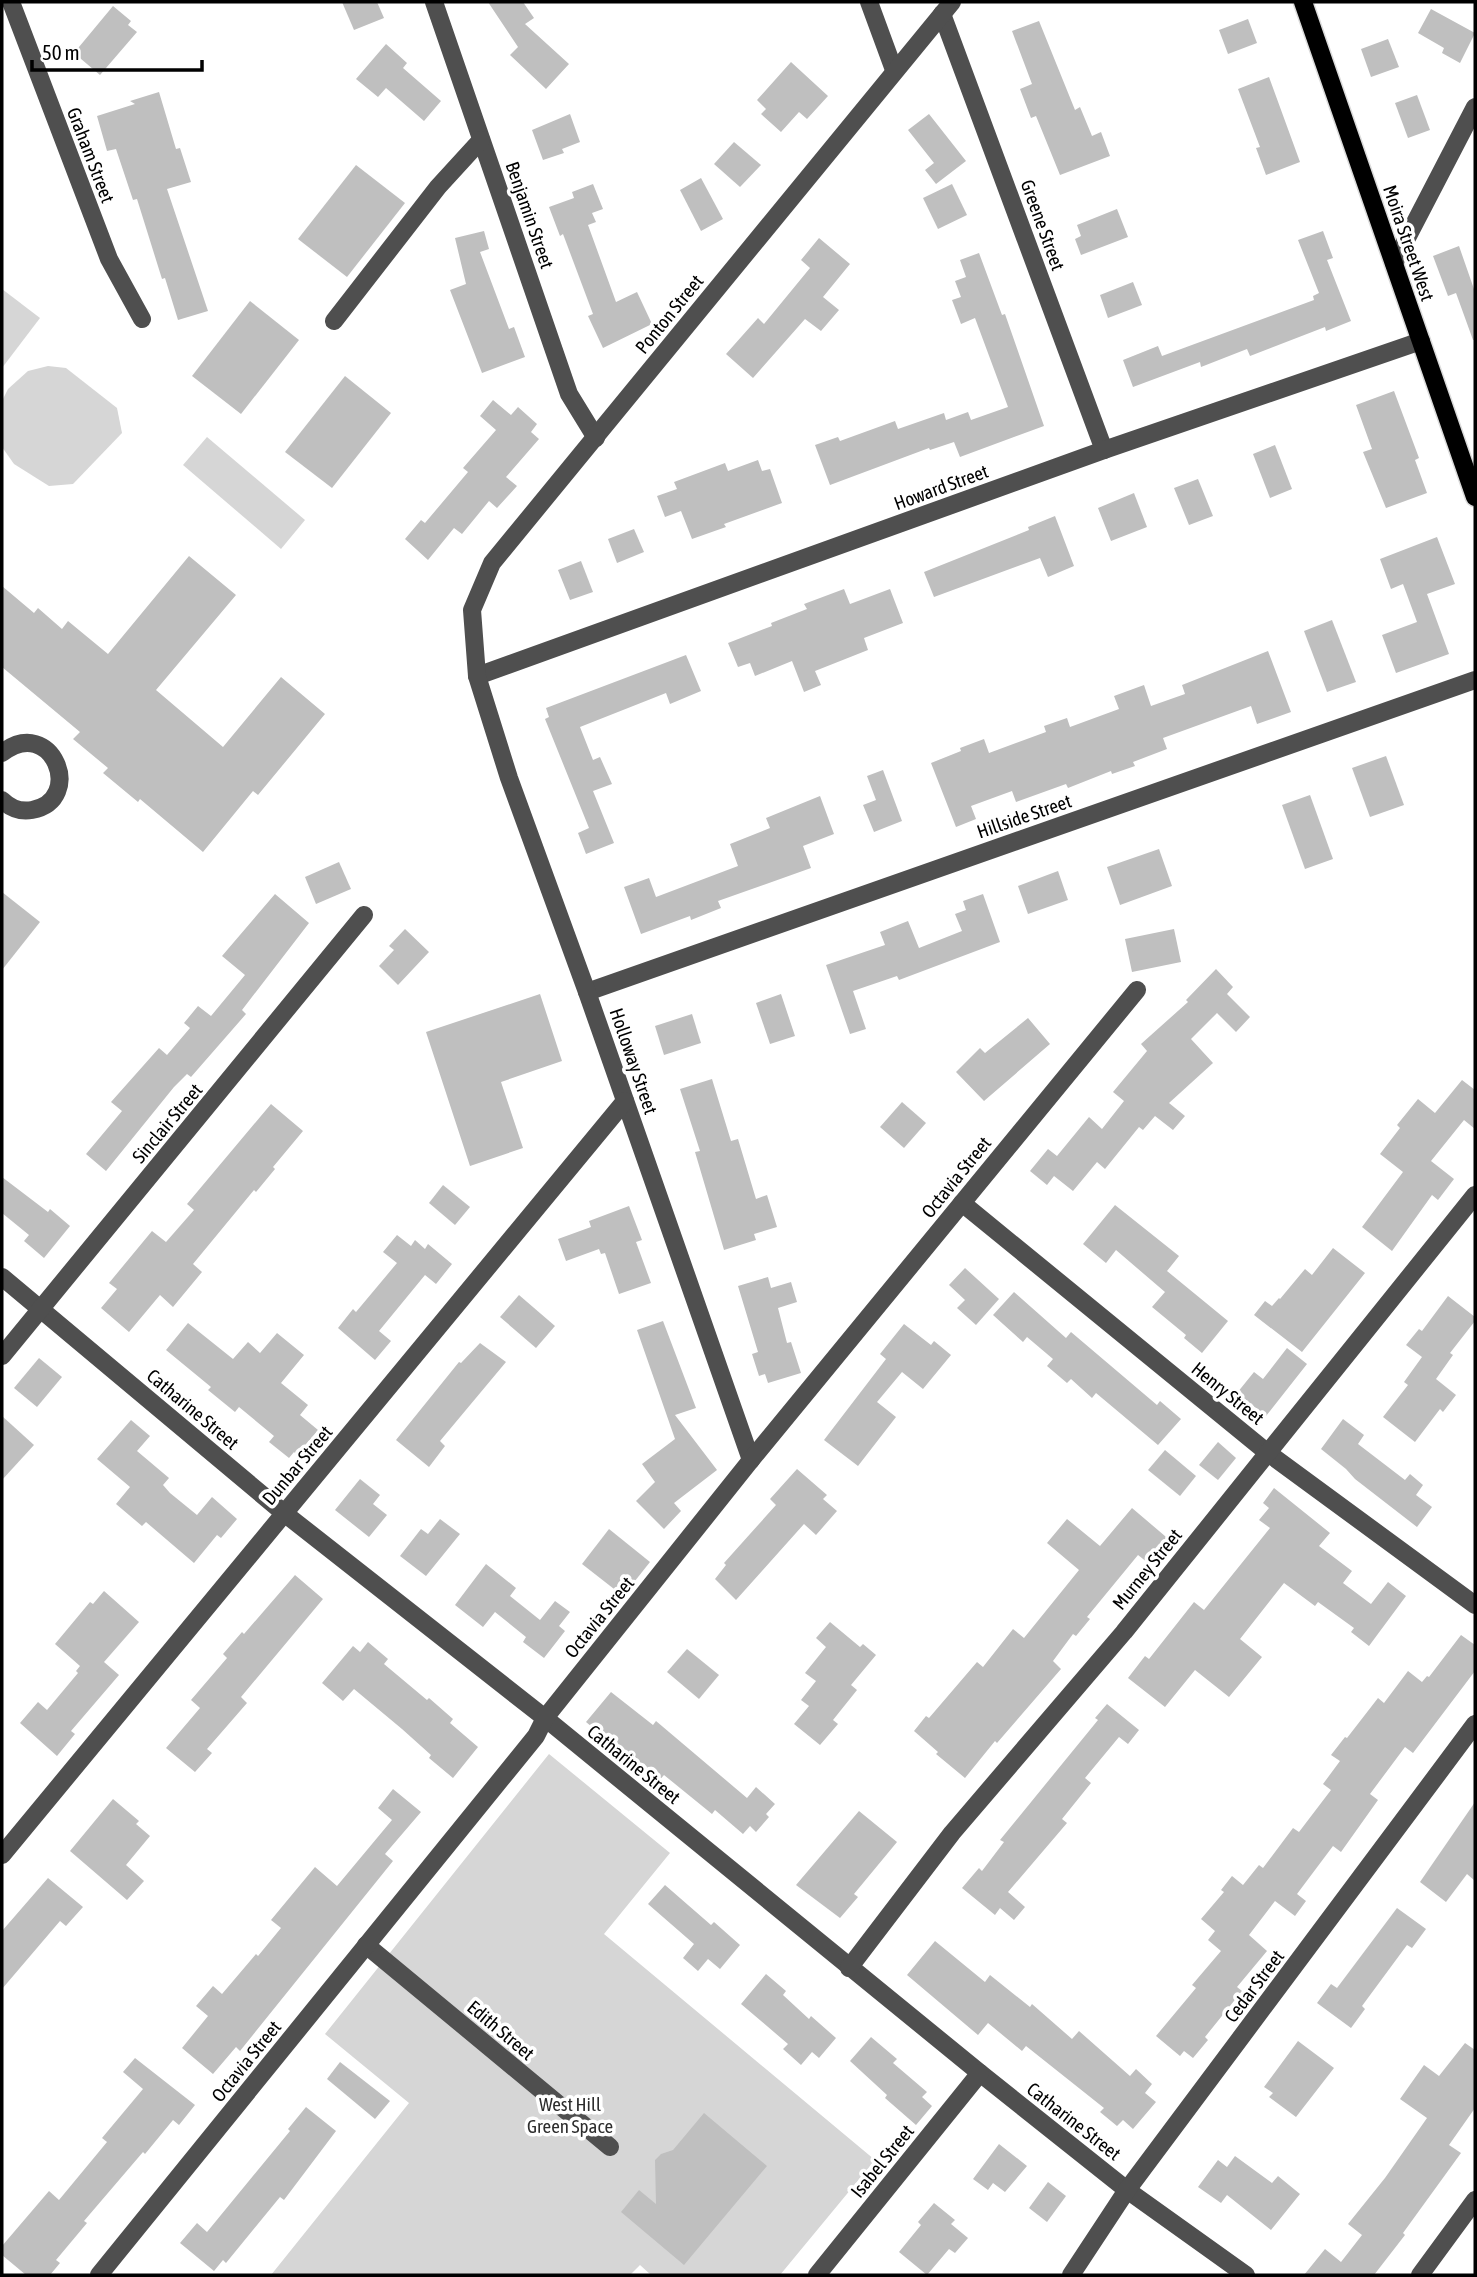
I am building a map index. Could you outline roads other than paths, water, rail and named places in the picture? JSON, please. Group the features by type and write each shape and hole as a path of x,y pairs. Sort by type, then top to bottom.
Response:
{"main road":[{"name":"Moira Street West","path":"1303,2 1475,497"}],"street":[{"name":"Graham Street","path":"11,2 109,259 142,318"},
{"name":"Benjamin Street","path":"434,2 569,394 596,438"},
{"path":"869,2 894,71"},
{"name":"Ponton Street","path":"477,676 472,610 492,563 947,8"},
{"name":"Greene Street","path":"947,8 1104,450"},
{"path":"1394,263 1475,107"},
{"path":"334,321 438,187 481,139"},
{"name":"Howard Street","path":"477,676 1104,450 1421,341"},
{"name":"Holloway Street","path":"477,676 509,778 751,1460"},
{"name":"Hillside Street","path":"587,992 1475,680"},
{"path":"2,753 19,744 39,746 55,758 60,778 59,788 46,805 26,811 3,805"},
{"name":"Sinclair Street","path":"2,1356 364,915"},
{"name":"Octavia Street","path":"99,2275 536,1736 545,1718 751,1460 1137,990"},
{"name":"Dunbar Street","path":"2,1855 625,1101"},
{"name":"Murney Street","path":"849,1968 952,1833 1124,1632 1475,1195"},
{"name":"Henry Street","path":"962,1203 1268,1453 1475,1605"},
{"name":"Catharine Street","path":"2,1277 284,1513 545,1718 979,2073 1127,2190 1246,2275"},
{"name":"Cedar Street","path":"1071,2275 1127,2190 1475,1724"},
{"name":"Edith Street","path":"366,1945 610,2147"},
{"name":"Isabel Street","path":"817,2275 979,2073"},
{"path":"1420,2275 1475,2200"}],"park label":[{"name":"West Hill Green Space","path":"570,2115"}]}
